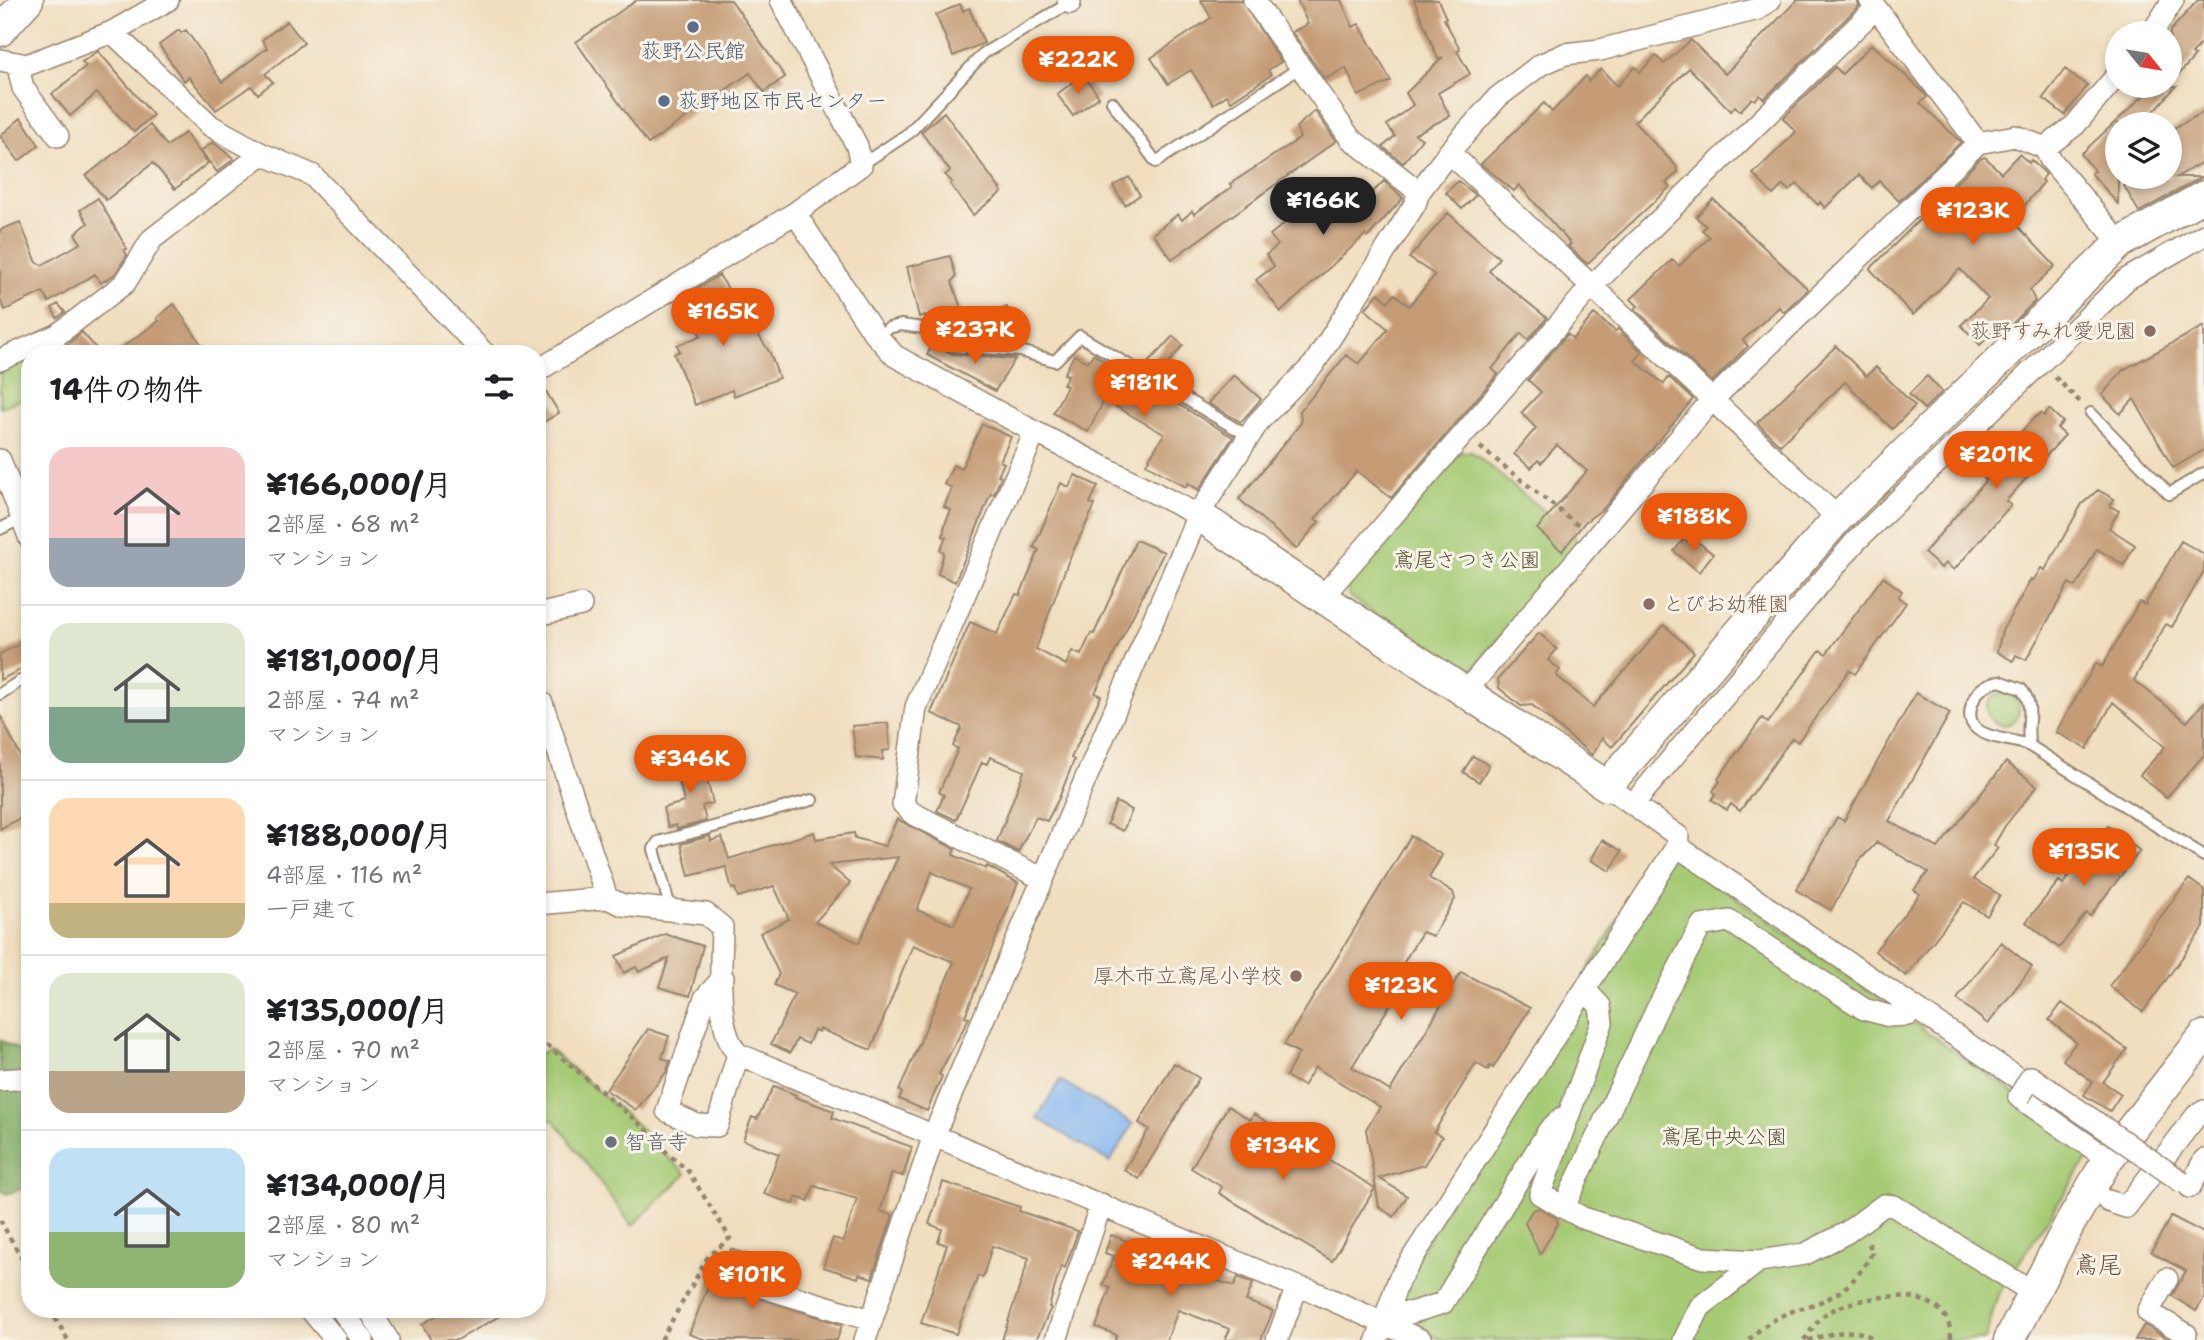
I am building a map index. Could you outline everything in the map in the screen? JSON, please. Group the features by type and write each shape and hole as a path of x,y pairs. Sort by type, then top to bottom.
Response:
{"street":[{"path":"0,31 28,0"},
{"path":"9,62 27,65 112,32 168,0"},
{"path":"546,365 795,213 861,165 857,146 781,0"},
{"path":"1254,0 1350,138 1419,192"},
{"path":"2160,21 2173,0"},
{"path":"762,1287 868,1330 934,1135 1198,515 1248,436 1314,364 1415,204 1419,192 1449,152 1498,97 1540,65 1565,54 1600,50 1763,2"},
{"path":"1323,596 1591,287 1873,4 1978,143"},
{"path":"112,32 211,126 262,154 312,175 476,345"},
{"path":"9,62 23,88 58,135"},
{"path":"2045,148 2076,125 2105,90"},
{"path":"1466,691 1711,401 1978,143 2015,136 2045,148 2050,159 2120,243"},
{"path":"1449,152 1838,518"},
{"path":"34,345 57,335 125,282 152,239 262,154"},
{"path":"1607,786 1838,518 2120,243 2204,196"},
{"path":"795,213 881,331 895,356 1035,432 1198,515 1466,691 1678,836 1677,846 1399,1279 1383,1324"},
{"path":"1633,804 1856,541 2127,279 2204,235"},
{"path":"0,360 21,351"},
{"path":"1035,432 916,707 903,804 912,813 1043,880"},
{"path":"0,460 21,515"},
{"path":"546,613 581,604"},
{"path":"546,715 607,898"},
{"path":"1677,846 1916,1009 2113,1153"},
{"path":"546,903 607,898 623,905 706,915 722,927 724,1028 730,1045 738,1054 1422,1340"},
{"path":"1564,1207 1656,1011 1701,926 1729,921 1875,1014 1908,1015 1916,1009"},
{"path":"723,978 705,998 667,1111 697,1125 717,1126 738,1054"},
{"path":"1585,990 1600,1006 1602,1023 1540,1194 1583,1218 1703,1258 1759,1261 1805,1254 1856,1226 1884,1205 1895,1206 2032,1292"},
{"path":"2009,1340 2032,1292 2113,1153 2202,1044"},
{"path":"2113,1153 2019,1097 2031,1077 2192,1186 2204,1160"},
{"path":"0,1080 21,1079"},
{"path":"2108,1201 2126,1208 2197,1115 2204,1111"},
{"path":"1383,1324 1443,1303 1549,1130 1568,1113"},
{"path":"1056,1340 1101,1204"},
{"path":"1684,1340 1700,1307 1759,1261"},
{"path":"2167,1279 2148,1312 2186,1334"},
{"path":"1278,1340 1297,1287"},
{"path":"318,1318 336,1340"},
{"path":"347,1318 363,1340"},
{"path":"375,1318 388,1340"}],"lane":[{"path":"861,165 909,133 984,53 1071,1"},
{"path":"1112,102 1156,162 1299,68"},
{"path":"881,331 901,325 923,328 953,346 1020,351 1055,361 1080,336 1248,436"},
{"path":"2091,413 2169,494 2204,473"},
{"path":"0,529 21,518"},
{"path":"0,694 21,681"},
{"path":"2030,746 2031,705 2018,686 2000,681 1980,690 1972,705 1976,726 1991,738 2011,739 2030,746 2204,856"},
{"path":"2011,739 2021,733 2029,722"},
{"path":"668,910 668,900 654,849 657,842 812,800"}],"path":[{"path":"2063,385 2091,413"},
{"path":"1464,434 1594,538"},
{"path":"546,1047 648,1130 647,1135 688,1171 730,1238 708,1257 661,1340"},
{"path":"0,1220 21,1257"},
{"path":"1749,1340 1774,1318 1816,1306 1838,1295 1856,1281 1872,1253 1872,1245 1856,1226"},
{"path":"1806,1340 1822,1317 1864,1298 1897,1295 1911,1297 1936,1309 1950,1326 1951,1340"},
{"path":"1816,1306 1822,1317"},
{"path":"55,1318 68,1340"},
{"path":"1806,1340 1845,1331 1861,1332 1875,1340"}],"green space":[{"path":"21,359 21,399 0,408 0,367"},
{"name":"鳶尾さつき公園","path":"1461,452 1472,452 1575,537 1576,546 1471,671 1461,673 1349,596 1347,587"},
{"path":"2003,693 2014,698 2019,709 2014,720 2003,725 1992,720 1987,709 1992,698"},
{"name":"鳶尾中央公園","path":"1662,846 2094,1149 1998,1294 1985,1340 1442,1340 1396,1317 1405,1278"},
{"path":"0,1040 21,1051 21,1189 7,1194 0,1190"},
{"name":"智音寺","path":"549,1049 644,1131 644,1135 686,1174 632,1226 555,1121 546,1118 546,1050"}],"water":[{"path":"1060,1080 1133,1124 1110,1162 1037,1118"}],"building":[{"name":"荻野地区市民センター","path":"637,0 731,0 785,77 764,92 750,73 648,144 576,42"},
{"path":"1201,0 1241,0 1281,62 1268,70 1271,75 1231,101 1227,95 1213,104 1191,70 1168,84 1151,58 1211,18"},
{"path":"1297,0 1341,0 1353,27 1359,24 1391,81 1358,96 1346,68 1325,79 1292,32 1308,24"},
{"path":"1414,0 1438,0 1446,18 1444,19 1460,49 1457,51 1470,74 1438,93 1450,116 1415,134 1422,139 1403,163 1383,147 1395,136 1387,125 1413,105 1406,93 1443,57 1438,59"},
{"path":"1797,0 1857,0 1859,6 1764,99 1760,95 1755,100 1752,98 1740,111 1735,106 1731,111 1689,68 1634,122 1676,166 1678,172 1666,183 1670,187 1587,264 1568,246 1571,244 1519,185 1514,191 1481,164 1544,103 1552,112 1586,76 1588,82 1601,69 1617,86 1635,67 1640,72 1656,56 1664,64 1691,40 1725,74"},
{"path":"2198,0 2204,0 2204,40 2182,71 2182,21 2179,21"},
{"path":"960,4 963,11 969,8 984,43 953,56 936,15"},
{"path":"287,21 304,43 265,74 273,82 258,94 251,86 216,110 189,77 184,81 159,45 179,30 181,33 186,30 222,82 267,48 262,40"},
{"path":"1872,44 1922,91 1927,97 1920,103 1961,142 1899,201 1879,181 1872,188 1859,175 1825,208 1820,202 1818,205 1797,184 1789,191 1783,185 1773,195 1753,174 1796,132 1783,118 1835,67 1842,74"},
{"path":"98,51 153,115 134,132 97,93 70,116 52,94 86,66 82,62"},
{"path":"2065,69 2087,86 2065,115 2043,98"},
{"path":"1085,77 1099,97 1073,116 1057,94 1079,78 1080,81"},
{"path":"2141,98 2166,98 2153,112 2126,112"},
{"path":"1315,111 1336,141 1172,259 1153,234 1178,214 1182,220 1192,211 1194,214 1232,187 1230,184 1300,138 1296,127"},
{"path":"944,112 1002,192 973,215 945,175 950,171 921,132"},
{"path":"2204,112 2204,161 2182,174 2182,124"},
{"path":"21,118 39,145 19,161 0,136"},
{"path":"150,125 167,146 185,133 208,163 175,189 153,163 106,200 86,176"},
{"path":"2105,132 2105,189 2118,189 2118,204 2091,173 2095,171 2081,154"},
{"path":"213,142 234,159 217,172 201,151"},
{"path":"2019,154 2029,163 2031,160 2046,174 2041,180 2044,182 2012,220 2055,266 2030,290 2035,301 1998,338 1993,332 1980,345 1961,325 1988,299 1960,269 1913,315 1870,269 1980,159 1985,157 2001,173"},
{"path":"1129,177 1140,195 1125,205 1113,186"},
{"path":"2182,177 2202,177 2182,188"},
{"path":"1356,178 1371,194 1384,181 1403,198 1368,237 1365,235 1281,312 1256,280 1274,266 1266,255 1278,245 1270,235 1332,186 1338,194"},
{"path":"1458,181 1476,195 1462,209 1446,193"},
{"path":"2126,189 2180,189 2139,212"},
{"path":"98,198 127,249 124,250 127,255 115,274 101,283 95,274 49,302 43,292 5,310 0,300 0,230 20,222 37,263 42,265 81,243 75,234 88,223 80,210"},
{"path":"1713,199 1808,289 1784,312 1779,307 1743,340 1748,346 1712,382 1635,309 1638,306 1631,299 1672,260 1679,266 1710,237 1702,230 1706,226 1696,217"},
{"path":"1448,213 1499,258 1489,271 1547,318 1528,340 1521,333 1492,369 1498,374 1391,498 1357,471 1315,519 1319,522 1296,549 1239,499 1301,423 1300,411 1346,355 1359,364 1388,329 1365,309 1379,293 1388,302 1395,294 1409,306 1435,275 1409,258"},
{"path":"950,256 956,276 952,282 965,320 1007,307 1018,343 955,338 927,321 925,315 919,317 907,267"},
{"path":"719,275 770,353 779,378 734,396 732,390 695,405 674,354 680,351 677,345 701,336 685,310 700,300 693,291"},
{"path":"58,304 65,312 57,318 52,308"},
{"path":"174,304 202,345 126,345 159,321 157,318"},
{"path":"1594,314 1615,331 1618,329 1642,352 1635,361 1664,384 1669,377 1693,399 1604,508 1585,522 1562,551 1537,529 1587,471 1557,445 1541,463 1538,460 1531,468 1514,454 1536,428 1521,413 1541,392 1528,380 1567,334 1573,339"},
{"path":"2204,326 2204,450 2173,468 2134,399 2120,414 2102,395 2123,370"},
{"path":"82,332 93,345 67,345"},
{"path":"1173,336 1183,345 1160,374 1145,366"},
{"path":"933,343 952,354 1015,359 995,391 927,355"},
{"path":"1836,346 1866,376 1876,367 1915,406 1892,429 1845,382 1780,445 1757,423"},
{"path":"1093,354 1233,437 1199,490 1188,483 1186,487 1146,464 1164,434 1104,400 1088,432 1053,413 1067,386 1063,384 1068,375 1064,374 1074,355 1088,362"},
{"path":"1234,375 1261,399 1241,422 1208,403"},
{"path":"1927,376 1942,392 1924,409 1909,394"},
{"path":"546,391 559,413 546,421"},
{"path":"2049,409 2063,422 2057,428 2065,435 2006,501 2011,505 1954,570 1945,563 1941,568 1924,553 1986,480 1983,477 1991,465 2031,421 2041,413 2044,416"},
{"path":"982,424 1011,437 1000,461 1004,463 998,475 1001,476 994,495 991,493 955,582 938,574 944,552 940,550 946,537 943,536 945,524 951,510 944,507 952,488 944,484 953,465 961,469"},
{"path":"1075,475 1098,486 1090,503 1095,505 1068,562 1036,649 1066,665 1072,651 1081,655 1091,633 1094,634 1136,540 1164,552 1095,693 1101,696 1071,758 1074,760 1059,798 1047,821 1036,817 1018,852 997,841 1024,771 990,757 987,764 982,762 956,820 937,811 944,795 939,792 958,749 953,746 962,727 931,713 970,622 997,634 1016,594 1020,595 1039,550 1034,547 1061,483 1069,487"},
{"path":"2098,490 2114,499 2110,506 2119,511 2109,528 2135,545 2124,565 2097,549 2076,587 2069,583 2026,660 2016,655 2013,661 1997,652 2002,631 2031,579 2033,581 2041,568 2045,570 2082,504"},
{"path":"1688,534 1713,554 1699,572 1674,551"},
{"path":"2181,541 2204,554 2204,571 2172,627 2166,624 2134,680 2187,722 2204,702 2204,755 2166,798 2140,775 2165,747 2113,702 2087,749 2056,732 2096,663 2102,667 2139,602 2145,605"},
{"path":"1883,577 1902,591 1898,597 1906,603 1855,674 1849,670 1798,742 1792,738 1740,811 1731,804 1727,810 1712,800 1716,794 1713,791 1720,781 1718,779 1762,718 1768,723 1820,650 1826,654"},
{"name":"とびお幼稚園","path":"1664,625 1694,652 1612,747 1602,738 1592,755 1532,705 1521,706 1499,688 1498,679 1539,633 1557,649 1548,660 1560,670 1556,675 1593,707"},
{"path":"21,644 21,670 0,680 0,654"},
{"path":"1916,693 1950,713 1889,821 1938,848 2006,762 2037,786 2005,826 1994,845 1998,848 1973,879 2000,895 1987,916 1964,902 1906,976 1875,951 1920,894 1914,890 1928,872 1877,842 1859,861 1831,910 1796,890 1837,817 1844,821"},
{"path":"0,715 21,757 21,818 0,829"},
{"path":"888,723 890,750 883,751 883,760 856,757 852,726"},
{"path":"1473,756 1489,765 1479,782 1463,772"},
{"path":"701,757 713,803 702,806 706,821 677,829 676,825 668,827 663,808 684,802 675,764"},
{"path":"1116,802 1132,810 1123,831 1107,824"},
{"path":"897,819 955,849 953,855 986,869 987,866 1018,883 965,1016 969,1018 939,1074 942,1076 927,1111 899,1099 902,1093 899,1091 954,962 913,945 871,1050 820,1029 819,1032 814,1030 808,1044 797,1039 790,1053 771,1044 795,994 774,985 779,974 760,933 789,919 774,886 738,897 735,888 732,889 726,867 689,876 681,844 710,836 711,841 722,837 729,859 814,832 816,839 854,833 855,838 885,846","holes":["898,857 859,943 815,922 850,883 829,865","932,872 969,889 954,925 917,910"]},
{"path":"2108,826 2140,851 2090,916 2086,913 2059,948 2026,922 2059,881 2063,884"},
{"path":"1411,836 1442,855 1429,878 1453,892 1455,899 1433,936 1422,932 1392,982 1401,987 1352,1067 1390,1091 1461,972 1530,1008 1493,1068 1490,1066 1488,1070 1476,1063 1434,1132 1442,1137 1424,1165 1379,1178 1407,1196 1394,1217 1379,1207 1366,1129 1380,1107 1315,1067 1303,1086 1286,1076 1299,1053 1284,1045"},
{"path":"1602,840 1622,851 1610,871 1591,860"},
{"path":"2189,879 2204,890 2204,927 2143,1012 2109,986"},
{"path":"665,934 703,946 690,996 659,987 669,958 639,972 636,967 624,973 616,956"},
{"path":"2001,942 2032,967 1988,1024 1957,999"},
{"path":"2062,1003 2127,1049 2103,1082 2121,1094 2110,1111 2084,1095 2093,1082 2063,1060 2076,1042 2049,1020"},
{"path":"648,1029 669,1036 662,1058 670,1061 667,1071 636,1110 606,1090"},
{"path":"1174,1063 1199,1078 1139,1179 1124,1170 1149,1129 1139,1123"},
{"path":"774,1086 834,1111 832,1118 912,1147 903,1176 892,1173 880,1211 893,1215 872,1278 859,1274 858,1278 823,1267 833,1238 843,1241 857,1199 814,1186 808,1201 796,1197 794,1204 764,1194 779,1154 743,1140 752,1117 757,1119"},
{"path":"1228,1106 1250,1120 1254,1114 1375,1188 1332,1261 1219,1193 1222,1187 1191,1168"},
{"path":"943,1182 1020,1207 1019,1211 1078,1231 1065,1268 1061,1266 1049,1307 1051,1308 1036,1340 1002,1340 1029,1258 992,1246 983,1277 978,1276 956,1334 921,1323 947,1245 938,1242 942,1229 929,1224"},
{"path":"1539,1208 1556,1218 1558,1223 1540,1254 1525,1223 1532,1210"},
{"path":"2171,1216 2204,1233 2204,1298 2196,1311 2172,1296 2186,1271 2151,1252"},
{"path":"1111,1235 1156,1252 1153,1259 1202,1276 1234,1286 1238,1277 1253,1283 1246,1301 1273,1311 1261,1340 1225,1340 1230,1329 1178,1310 1167,1340 1115,1340 1117,1335 1096,1327 1110,1288 1103,1285 1114,1256 1105,1253"},
{"path":"731,1249 758,1258 748,1288 753,1296 842,1325 837,1340 706,1340 689,1334 714,1272 722,1274"},
{"path":"432,1318 496,1318 457,1340 431,1340 422,1324"},
{"path":"2144,1325 2170,1340 2135,1340"}],"place":[{"name":"荻野公民館","path":"693,27"},
{"name":"荻野地区市民センター","path":"664,101"},
{"name":"荻野すみれ愛児園","path":"2150,331"},
{"name":"とびお幼稚園","path":"1649,604"},
{"name":"厚木市立鳶尾小学校","path":"1296,976"},
{"name":"智音寺","path":"611,1142"}],"district":[{"name":"鳶尾","path":"2098,1265"}]}
